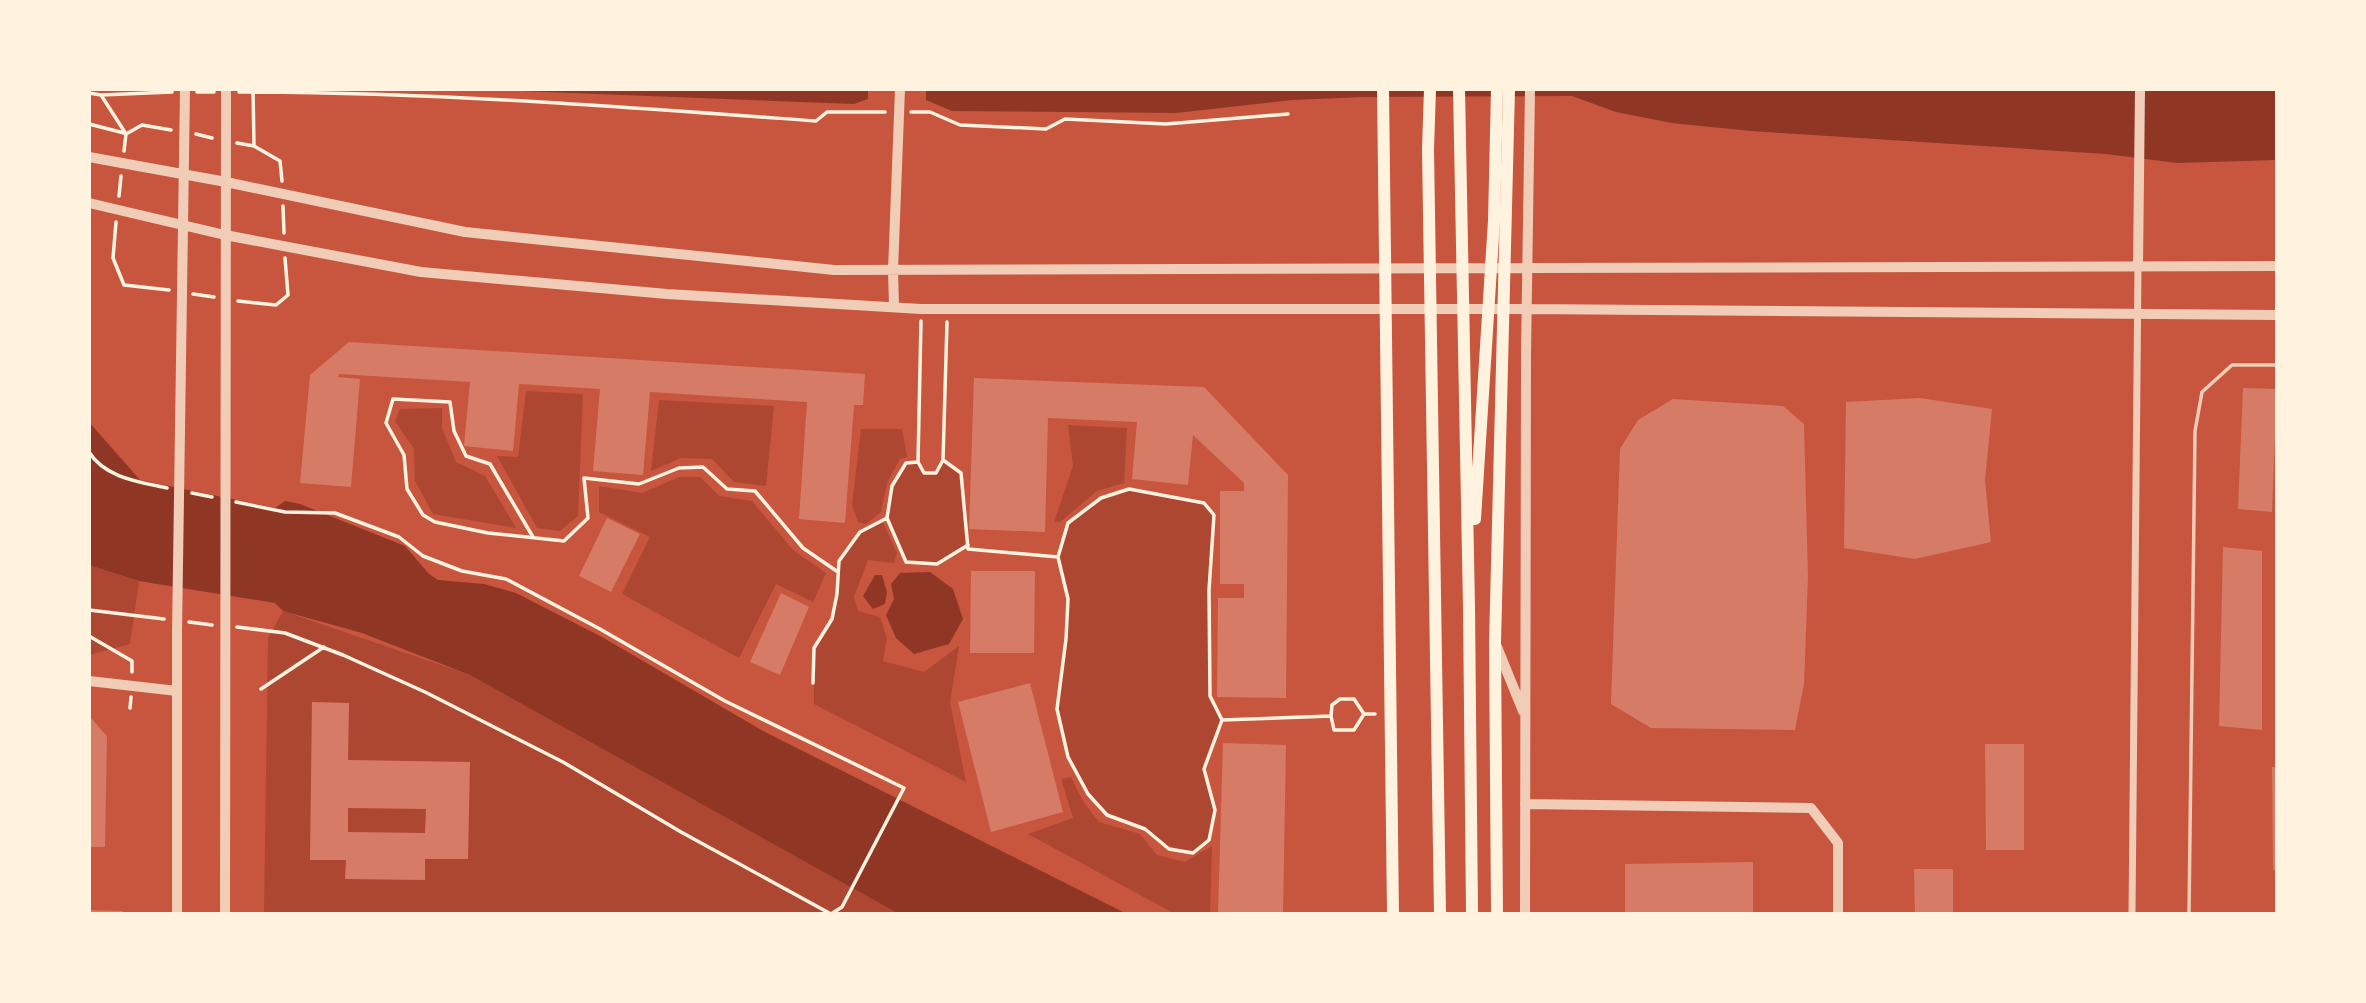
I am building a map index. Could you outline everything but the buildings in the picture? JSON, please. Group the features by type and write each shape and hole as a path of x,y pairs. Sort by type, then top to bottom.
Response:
{"main road":[{"path":"1383,89 1393,914"},
{"path":"1424,89 1428,149"},
{"path":"1430,89 1428,149 1440,914"},
{"path":"1460,89 1472,914"},
{"path":"1469,607 1494,221 1497,89"},
{"path":"1497,914 1495,643 1509,89"}],"street":[{"path":"894,306 900,89"},
{"path":"1525,914 1526,352 1530,89"},
{"path":"2132,914 2140,89"},
{"path":"177,914 183,91"},
{"path":"224,91 225,914"},
{"path":"89,157 226,182 465,232 834,270 2277,266"},
{"path":"89,203 225,235 421,272 667,294 921,309 1528,309 2277,315"},
{"path":"1495,643 1526,718"},
{"path":"89,681 177,691"},
{"path":"1525,804 1811,808 1838,843 1838,914"}],"lane":[{"path":"2189,914 2195,430 2202,392 2232,365 2277,365"}],"path":[{"path":"253,89 254,146"},
{"path":"89,93 298,92 562,103 816,121 827,113 930,112 960,125 1046,129 1065,119 1166,124 1288,114"},
{"path":"89,124 126,134 142,125 184,132 254,146 280,161 288,295 276,306 124,285 113,258 126,134 101,95"},
{"path":"921,309 918,462 924,473 936,473 943,460 948,309"},
{"path":"533,537 490,464 466,456 454,431 450,402 393,399 386,423 404,455 407,489 423,515 435,522 488,533 564,541 588,518 584,478 639,484 679,468 703,467 727,489 755,491 803,548 838,572"},
{"path":"89,452 94,460 122,478 177,490"},
{"path":"943,460 961,473 968,549 1058,557"},
{"path":"918,462 906,463 892,486 887,518 906,562 937,564 968,545"},
{"path":"1129,489 1205,503 1214,515 1209,590 1210,696 1222,720 1204,769 1214,810 1209,840 1193,853 1170,849 1145,829 1107,815 1088,794 1068,757 1057,709 1068,598 1058,557 1068,523 1101,498 1129,489"},
{"path":"190,492 217,498"},
{"path":"231,501 285,512 335,513 399,537 423,556 462,571 506,579 725,701 904,789 842,907 831,914 681,832 563,762 425,692 285,633 234,627"},
{"path":"813,683 814,648 832,620 839,561 860,532 887,518"},
{"path":"89,610 170,620"},
{"path":"183,621 221,626"},
{"path":"89,636 132,661 130,708"},
{"path":"261,689 324,648"},
{"path":"1340,698 1354,699 1364,714 1354,730 1334,730 1332,705 1340,698"},
{"path":"1364,714 1389,715"},
{"path":"1222,720 1331,716"}],"shaded area":[{"path":"468,89 868,89 868,99 854,104"},
{"path":"926,89 2277,89 2277,160 2177,163 2106,154 1751,131 1672,123 1616,112 1572,96 1292,100 1176,113 952,111 926,100"},
{"path":"526,391 583,394 578,516 560,531 537,528 497,456 518,457"},
{"path":"659,400 774,406 766,486 734,482 712,459 681,458 651,471"},
{"path":"442,408 442,428 456,462 485,476 516,528 433,514 415,481 414,449 395,421 400,409"},
{"path":"89,422 140,480 275,508 285,501 300,504 405,546 429,574 438,580 484,584 516,593 602,637 765,732 1127,914 899,914 470,675 362,633 283,611 275,603 139,581 89,565"},
{"path":"1068,425 1127,428 1124,483 1097,491 1060,522 1054,522 1073,466"},
{"path":"861,429 902,429 907,457 900,459 887,483 881,512 866,524 858,522 852,505"},
{"path":"943,460 961,473 968,545 937,564 906,562 891,523 889,502 892,491 906,463 918,462 924,473 936,473"},
{"path":"679,477 700,477 719,496 752,501 793,550 826,573 813,602 776,584 739,658 622,594 650,537 599,512 599,486 642,493"},
{"path":"1129,489 1204,503 1214,515 1209,590 1210,696 1222,720 1204,768 1215,810 1209,840 1193,853 1165,845 1145,829 1107,815 1088,794 1067,752 1057,709 1068,599 1058,557 1068,524 1101,498"},
{"path":"882,521 897,553 894,563 868,560 854,597 858,611 880,617 887,638 883,661 924,672 959,646 950,702 966,782 814,704 814,648 832,619 839,561 860,532"},
{"path":"89,565 139,581 130,644 89,655"},
{"path":"930,572 953,589 963,619 949,644 914,654 896,638 886,615 894,599 891,584 900,573"},
{"path":"875,575 882,575 887,592 885,604 873,609 863,596"},
{"path":"283,611 470,675 899,914 264,914 268,638"},
{"path":"1071,777 1084,803 1099,822 1140,834 1157,855 1185,862 1212,846 1210,914 1175,914 1028,834 1073,818 1061,779"}]}
